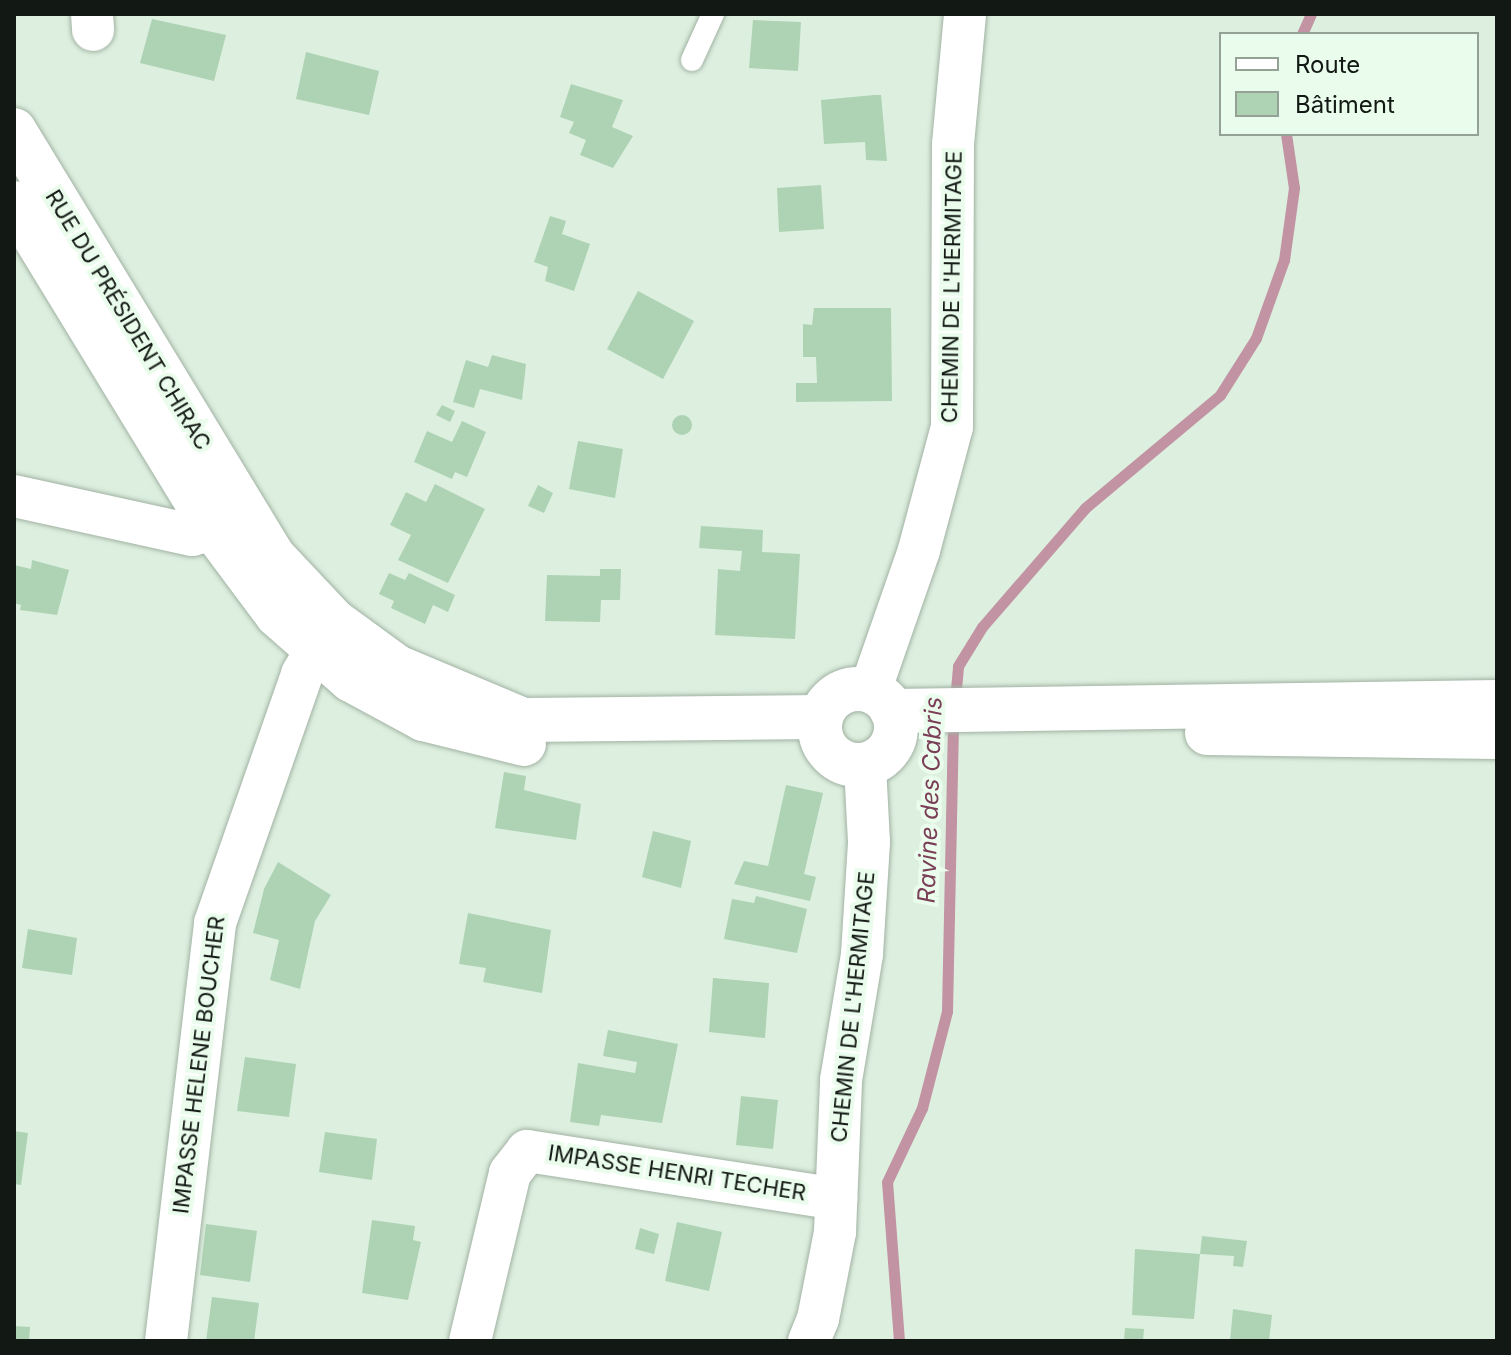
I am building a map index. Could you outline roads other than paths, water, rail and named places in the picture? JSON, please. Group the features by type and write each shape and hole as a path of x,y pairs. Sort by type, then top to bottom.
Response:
{"main road":[{"name":"RUE DU PRÉSIDENT CHIRAC","path":"14,130 228,519"},
{"name":"RUE DU PRÉSIDENT CHIRAC","path":"14,203 228,519"},
{"path":"228,519 277,615 323,635 351,680 423,719 519,744 600,750 822,730"},
{"path":"822,730 835,697 892,725 1497,702"},
{"path":"1035,721 1497,737"},
{"path":"822,730 840,761 892,725"}],"street":[{"name":"CHEMIN DE L'HERMITAGE","path":"809,1341 818,1319 835,1232 841,1080 862,954 869,842 892,725 919,550 952,427 953,144 965,14"},
{"path":"14,496 192,535 228,519"},
{"name":"IMPASSE HELENE BOUCHER","path":"166,1341 215,923 323,635"},
{"name":"IMPASSE HENRI TECHER","path":"470,1341 510,1173 527,1151 836,1199"}],"lane":[{"path":"692,60 713,14"}],"waterway":[{"name":"Ravine des Cabris","path":"1303,32 1311,14"},
{"name":"Ravine des Cabris","path":"955,701 958,666 982,627 1085,508 1220,395 1256,338 1284,260 1294,188 1286,136"},
{"name":"Ravine des Cabris","path":"899,1341 887,1182 922,1108 947,1011 953,718"}]}
